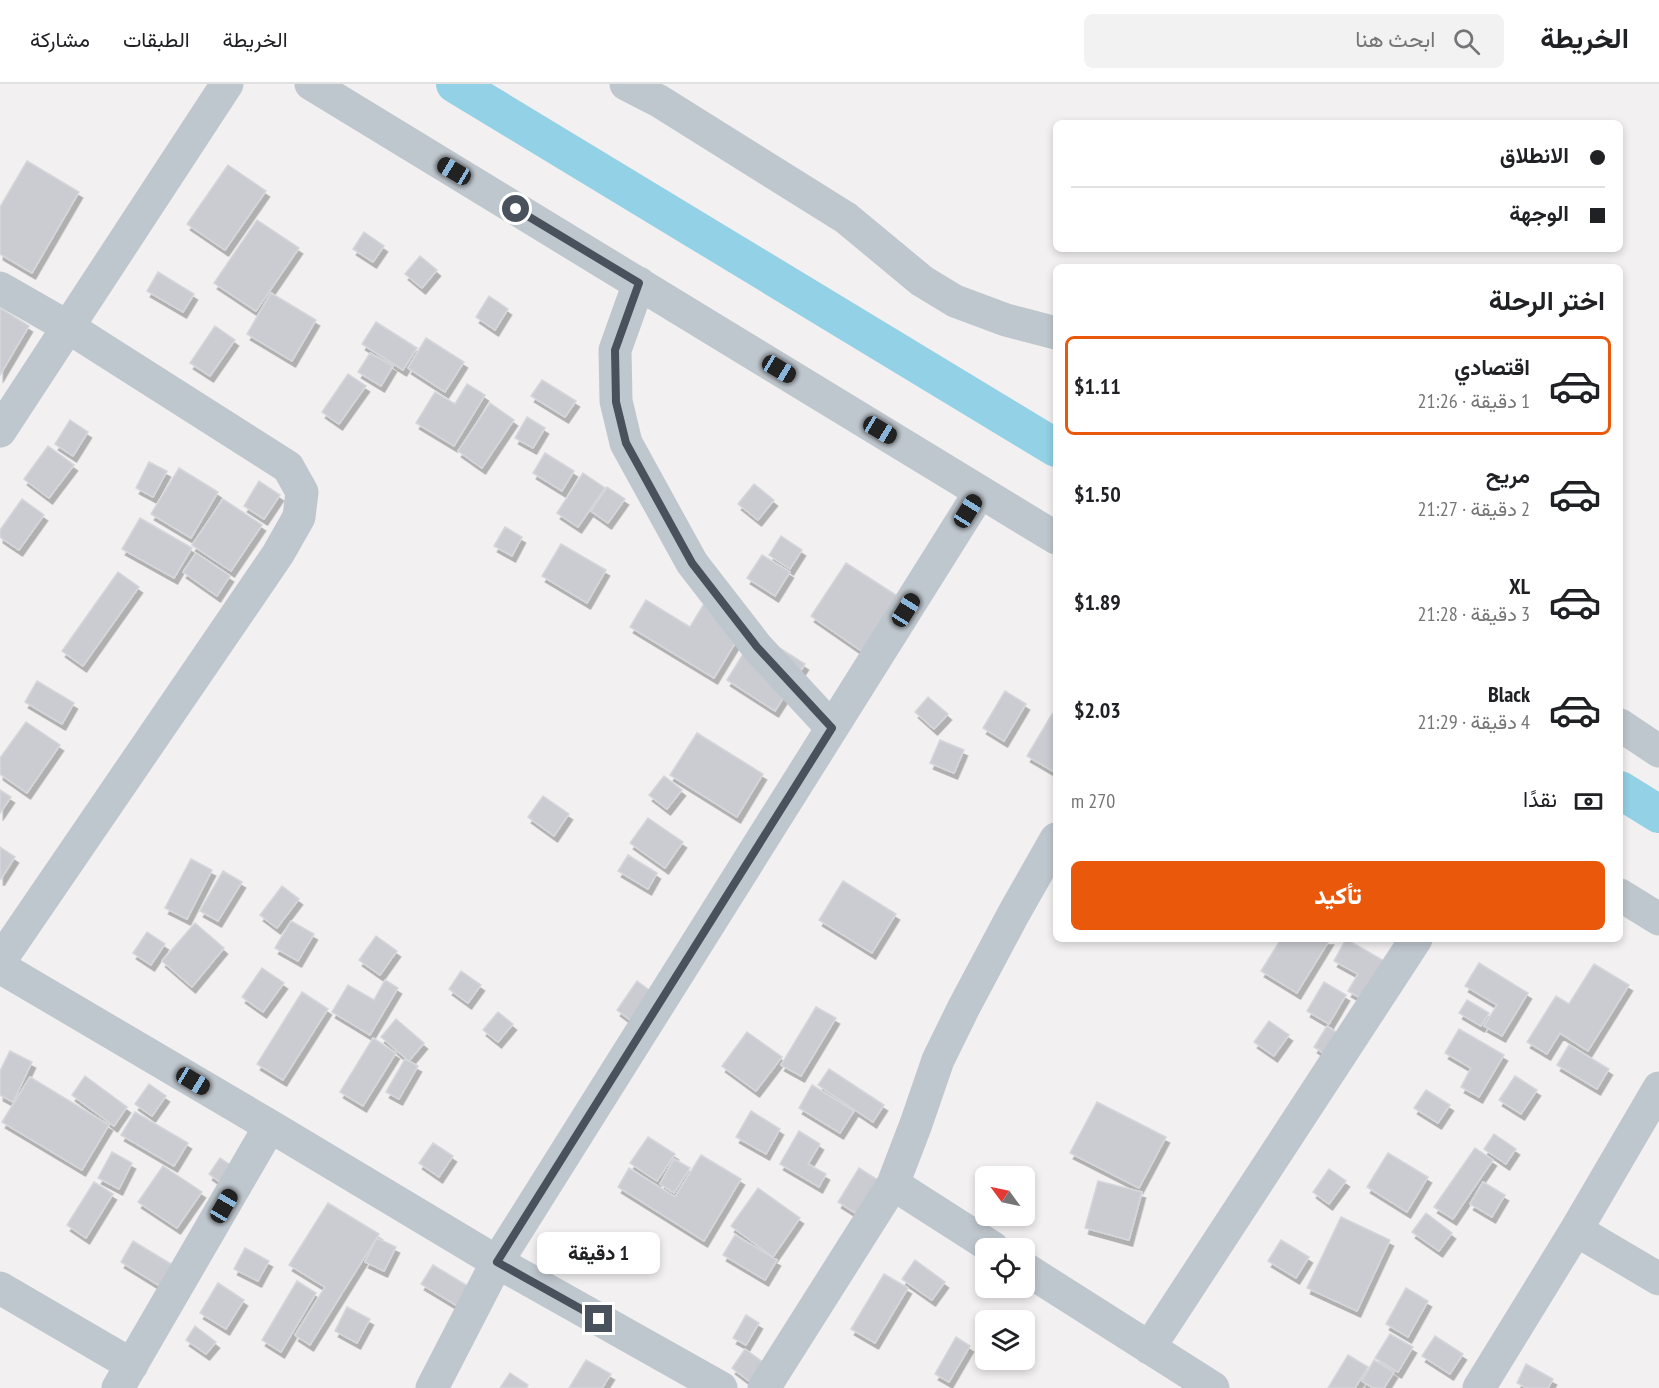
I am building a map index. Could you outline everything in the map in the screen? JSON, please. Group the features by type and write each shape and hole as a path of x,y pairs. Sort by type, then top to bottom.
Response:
{"street":[{"path":"0,431 227,84"},
{"path":"311,84 1053,536"},
{"path":"626,84 659,101 846,218 922,281 955,300 1006,320 1053,332"},
{"path":"639,283 615,350 616,402 626,443 692,563 757,647 832,728"},
{"path":"0,288 68,327 288,467 302,492 299,517 278,554 0,961"},
{"path":"432,1388 497,1262 980,492"},
{"path":"1623,727 1659,751"},
{"path":"764,1388 893,1184 938,1060 1014,913 1053,844"},
{"path":"1623,897 1659,919"},
{"path":"1149,1348 1414,942"},
{"path":"0,967 497,1262 721,1388"},
{"path":"1479,1388 1576,1230 1659,1088"},
{"path":"0,1288 125,1376 270,1126"},
{"path":"893,1184 977,1238"},
{"path":"1576,1230 1659,1279"},
{"path":"1035,1275 1213,1388"}],"building":[{"path":"27,161 79,192 32,273 0,254 0,207"},
{"path":"228,165 266,191 225,250 187,224"},
{"path":"257,220 299,248 256,311 214,283"},
{"path":"364,232 384,246 373,262 353,249"},
{"path":"420,256 437,270 422,288 405,274"},
{"path":"158,272 194,294 183,312 147,291"},
{"path":"271,293 316,320 292,361 247,334"},
{"path":"489,296 508,309 495,330 476,317"},
{"path":"0,308 29,326 0,375"},
{"path":"376,322 417,348 403,370 362,344"},
{"path":"215,326 235,340 210,376 190,363"},
{"path":"426,338 464,362 445,392 408,368"},
{"path":"370,353 393,366 381,386 358,372"},
{"path":"348,374 366,386 339,424 322,412"},
{"path":"542,380 576,401 565,417 531,396"},
{"path":"467,384 485,395 454,446 416,423 435,392 455,404"},
{"path":"490,403 514,420 482,468 458,451"},
{"path":"527,417 545,428 533,448 515,438"},
{"path":"70,420 88,432 73,456 55,444"},
{"path":"48,446 74,465 49,498 24,479"},
{"path":"545,453 574,471 562,491 533,473"},
{"path":"149,462 167,471 153,497 136,488"},
{"path":"179,468 218,492 191,538 151,514"},
{"path":"583,473 605,488 578,527 557,513"},
{"path":"259,481 280,495 264,519 244,506"},
{"path":"754,484 774,500 758,520 738,504"},
{"path":"607,487 625,499 608,523 591,511"},
{"path":"22,499 44,515 19,550 0,537 0,530"},
{"path":"223,499 262,525 231,571 192,545"},
{"path":"140,518 192,548 174,578 122,549"},
{"path":"505,527 522,537 512,556 494,546"},
{"path":"781,536 802,550 790,569 769,555"},
{"path":"561,544 606,570 587,603 542,576"},
{"path":"196,553 230,576 217,596 183,572"},
{"path":"762,555 790,572 775,596 747,578"},
{"path":"846,563 899,597 863,652 811,616"},
{"path":"118,572 139,587 83,666 62,651"},
{"path":"708,597 748,622 714,678 630,627 646,600 690,627"},
{"path":"756,633 805,664 775,711 727,680"},
{"path":"37,681 74,703 62,724 25,702"},
{"path":"1005,691 1026,704 1004,741 983,728"},
{"path":"928,697 948,714 934,729 915,712"},
{"path":"1052,714 1053,714 1053,771 1027,756"},
{"path":"26,722 60,745 27,793 0,774 0,758"},
{"path":"697,733 763,774 737,817 670,775"},
{"path":"940,740 964,750 954,773 930,763"},
{"path":"664,776 682,790 667,809 649,795"},
{"path":"0,790 11,797 0,813"},
{"path":"543,796 569,814 554,836 528,817"},
{"path":"648,818 683,842 665,868 630,843"},
{"path":"0,847 15,857 1,879 0,879"},
{"path":"628,855 657,873 648,889 618,871"},
{"path":"191,859 212,870 187,919 165,908"},
{"path":"223,871 242,882 218,921 200,911"},
{"path":"843,881 896,914 872,953 819,920"},
{"path":"282,886 299,899 277,928 260,915"},
{"path":"291,921 314,934 298,961 275,948"},
{"path":"195,923 224,948 192,987 162,961"},
{"path":"147,932 165,944 151,965 133,953"},
{"path":"376,936 397,951 380,975 359,960"},
{"path":"1279,942 1328,942 1297,993 1261,971"},
{"path":"1344,942 1351,942 1391,965 1369,1003 1348,991 1358,974 1334,961"},
{"path":"1479,963 1528,993 1502,1036 1484,1026 1497,1005 1465,986"},
{"path":"1594,964 1629,985 1588,1051 1560,1033 1547,1054 1527,1042 1556,996 1569,1004"},
{"path":"262,968 284,983 263,1012 242,997"},
{"path":"461,971 481,985 468,1003 449,989"},
{"path":"385,980 398,988 370,1035 332,1012 348,985 374,1000"},
{"path":"637,981 653,993 633,1022 617,1010"},
{"path":"1324,982 1346,995 1329,1024 1307,1011"},
{"path":"302,992 328,1009 283,1080 257,1064"},
{"path":"1467,1000 1489,1013 1481,1026 1459,1013"},
{"path":"816,1007 836,1018 801,1076 781,1065"},
{"path":"498,1012 513,1024 498,1042 483,1030"},
{"path":"396,1019 424,1043 409,1061 381,1037"},
{"path":"1269,1021 1289,1035 1274,1056 1254,1042"},
{"path":"1327,1026 1349,1040 1336,1061 1314,1047"},
{"path":"1459,1029 1504,1055 1479,1097 1461,1087 1471,1068 1445,1053"},
{"path":"747,1032 782,1057 756,1091 722,1066"},
{"path":"373,1038 396,1053 363,1106 340,1092"},
{"path":"1569,1045 1609,1069 1597,1089 1557,1065"},
{"path":"10,1051 32,1062 13,1102 0,1095 0,1071"},
{"path":"405,1059 418,1066 399,1099 386,1092"},
{"path":"829,1069 884,1105 873,1122 818,1085"},
{"path":"85,1076 127,1107 114,1126 72,1095"},
{"path":"1515,1076 1537,1090 1521,1114 1499,1100"},
{"path":"30,1077 109,1125 82,1170 2,1122"},
{"path":"149,1084 166,1096 152,1116 135,1104"},
{"path":"812,1085 854,1111 840,1133 799,1108"},
{"path":"1426,1090 1450,1105 1438,1123 1414,1108"},
{"path":"1097,1102 1166,1137 1139,1188 1070,1153"},
{"path":"751,1111 780,1129 766,1154 736,1137"},
{"path":"135,1112 188,1143 174,1166 121,1135"},
{"path":"799,1131 820,1144 808,1164 826,1174 819,1187 780,1164"},
{"path":"1494,1134 1516,1149 1506,1164 1484,1149"},
{"path":"648,1137 675,1154 657,1181 630,1163"},
{"path":"433,1143 453,1156 439,1177 419,1163"},
{"path":"1475,1148 1493,1160 1453,1219 1434,1207"},
{"path":"112,1152 132,1163 119,1189 98,1178"},
{"path":"1388,1153 1428,1177 1407,1212 1367,1187"},
{"path":"701,1155 741,1179 704,1241 618,1187 629,1168 675,1197"},
{"path":"220,1158 238,1170 227,1187 209,1174"},
{"path":"674,1159 690,1168 674,1193 660,1184"},
{"path":"163,1166 202,1192 177,1228 138,1202"},
{"path":"859,1168 881,1182 860,1216 838,1202"},
{"path":"1329,1169 1346,1181 1329,1204 1313,1192"},
{"path":"1098,1181 1142,1192 1129,1240 1085,1228"},
{"path":"94,1182 113,1194 86,1238 67,1225"},
{"path":"1483,1182 1505,1195 1492,1217 1470,1204"},
{"path":"758,1188 800,1218 773,1257 731,1226"},
{"path":"328,1203 379,1234 310,1345 295,1335 325,1287 289,1265"},
{"path":"1426,1213 1452,1233 1439,1251 1412,1232"},
{"path":"1341,1217 1390,1240 1357,1311 1307,1288"},
{"path":"735,1235 777,1260 765,1280 723,1255"},
{"path":"377,1238 396,1247 384,1271 365,1262"},
{"path":"1281,1240 1309,1257 1296,1278 1268,1261"},
{"path":"133,1241 176,1267 163,1288 121,1262"},
{"path":"245,1248 269,1261 258,1281 234,1269"},
{"path":"915,1260 945,1282 932,1300 902,1279"},
{"path":"433,1265 471,1288 459,1307 421,1284"},
{"path":"884,1274 908,1288 875,1343 851,1329"},
{"path":"297,1281 316,1293 281,1352 262,1340"},
{"path":"218,1283 244,1300 226,1329 200,1313"},
{"path":"1406,1288 1428,1301 1408,1337 1386,1324"},
{"path":"347,1307 370,1319 357,1343 335,1331"},
{"path":"746,1315 759,1323 746,1345 733,1338"},
{"path":"195,1326 216,1342 206,1354 186,1340"},
{"path":"1390,1334 1413,1347 1398,1372 1375,1358"},
{"path":"1435,1336 1463,1354 1450,1374 1422,1356"},
{"path":"956,1337 970,1346 949,1382 935,1374"},
{"path":"745,1349 767,1365 753,1384 732,1368"},
{"path":"1348,1355 1368,1367 1355,1388 1328,1388"},
{"path":"586,1360 611,1374 602,1388 569,1388"},
{"path":"1374,1360 1394,1372 1384,1388 1373,1388 1362,1381"},
{"path":"1526,1364 1553,1379 1548,1388 1527,1388 1517,1383"},
{"path":"510,1373 528,1385 526,1388 500,1388"}],"waterway":[{"path":"455,84 1053,446"},
{"path":"1623,792 1659,814"}],"route":[{"path":"516,209 639,283 615,350 616,402 626,443 692,563 757,647 832,728 497,1262 599,1319"}]}
